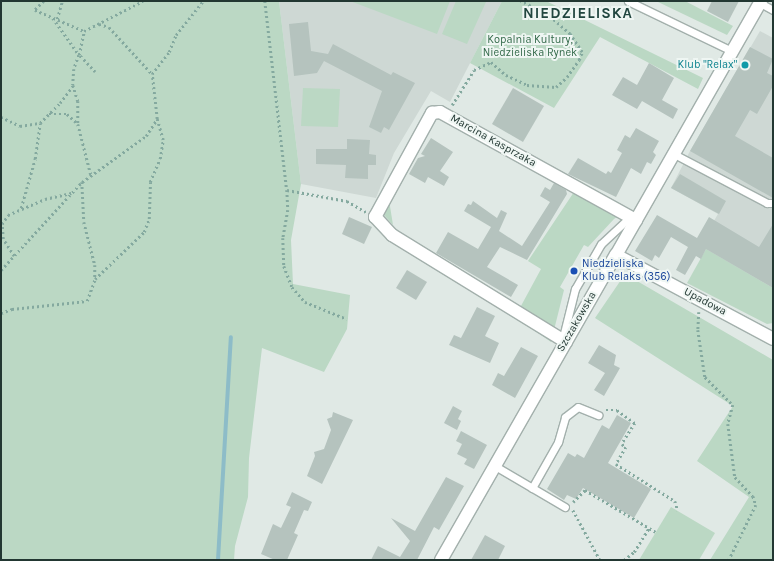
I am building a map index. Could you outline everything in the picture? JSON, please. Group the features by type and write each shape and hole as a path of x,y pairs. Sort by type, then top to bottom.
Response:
{"street":[{"name":"Szczakowska","path":"441,560 563,344 616,255 633,218 644,206 760,2"},
{"name":"Marcina Kasprzaka","path":"375,217 432,113 440,112 633,218"},
{"path":"375,217 392,235 563,344"},
{"name":"Upadowa","path":"616,255 773,338"}],"lane":[{"path":"628,1 732,51"},
{"path":"760,2 773,10"},
{"path":"674,154 767,203 773,203"},
{"path":"563,344 575,289 601,244 633,218"},
{"path":"532,488 558,442 565,417 578,407 586,408 598,414"},
{"path":"494,466 568,507"}],"path":[{"path":"44,1 35,10 84,31 143,1"},
{"path":"56,19 62,1"},
{"path":"152,74 169,52 176,34 203,1"},
{"path":"265,1 287,190 288,210 283,238 284,266 292,287 305,302 347,319"},
{"path":"446,115 474,70 491,62 506,75 527,85 556,87 567,78 579,60 582,52 570,34 548,15 520,1"},
{"path":"53,18 80,55 95,72"},
{"path":"95,279 144,232 149,219 150,182 160,159 163,140 157,119 152,74 109,27 99,24"},
{"path":"84,31 80,55 74,70 73,85 78,101 78,124 91,176"},
{"path":"21,208 36,159 40,124 73,85"},
{"path":"49,114 67,114 78,124"},
{"path":"1,118 20,126 40,124"},
{"path":"1,270 82,182 146,136 157,119"},
{"path":"1,313 12,309 87,301 95,279 95,266 84,222 82,182"},
{"path":"287,190 347,201 375,217"},
{"path":"14,256 3,239 2,224 8,215 21,208 72,193"},
{"path":"705,302 697,315 705,377 733,405 728,424 736,477 753,496 756,505 729,560"},
{"path":"586,408 616,410 635,422 622,444 626,447 616,464 675,501 678,511"},
{"path":"588,492 656,532"},
{"path":"568,507 600,560"},
{"path":"624,560 634,552 649,528"}],"shaded area":[{"path":"279,1 502,1 450,102 431,91 394,153 376,198 301,184"},
{"path":"760,31 773,38 773,288 699,246 718,214 671,188 690,151"}],"green space":[{"path":"1,1 279,1 301,184 291,240 293,284 350,295 347,329 324,372 262,348 249,458 248,497 235,546 234,560 1,560"},
{"path":"350,1 450,1 437,34"},
{"path":"456,1 486,2 467,44 442,34"},
{"name":"Kopalnia Kultury, Niedzieliska Rynek","path":"502,1 546,1 703,78 698,89 600,37 554,108 470,63"},
{"path":"656,1 685,1 733,26 727,35"},
{"path":"303,88 340,89 338,127 301,126"},
{"path":"578,186 624,212 614,219 588,247 584,245 560,287 564,290 551,342 515,317 541,269 528,261"},
{"path":"389,200 393,225 384,215"},
{"path":"706,249 773,288 773,323 767,324 687,283"},
{"path":"625,274 773,360 773,560 710,560 749,497 697,461 733,406 595,318"},
{"path":"671,507 715,533 699,560 639,560"}],"building":[{"path":"712,1 739,1 728,22 707,11"},
{"path":"308,22 311,51 328,54 333,44 391,75 393,72 415,83 389,130 384,127 381,133 369,127 382,91 324,61 317,73 294,76 289,24"},
{"path":"750,47 773,59 767,73 773,76 773,86 757,114 750,110 735,136 773,158 773,198 690,151"},
{"path":"649,63 674,78 662,100 678,109 673,119 642,101 637,109 612,95 623,77 637,85"},
{"path":"513,88 544,106 523,142 492,124"},
{"path":"636,128 659,141 653,152 656,155 651,164 647,162 641,174 631,168 616,197 568,174 578,158 606,174 608,171 611,173 622,153 617,150 625,135 630,138"},
{"path":"431,138 453,152 440,171 449,177 444,186 428,177 425,183 409,174 418,158 425,156 421,154"},
{"path":"347,139 370,140 369,154 376,155 376,165 368,165 368,179 345,178 346,165 316,164 316,149 347,149"},
{"path":"680,174 726,201 719,214 671,188"},
{"path":"554,183 566,190 567,194 527,260 500,247 487,267 518,285 511,297 436,253 448,232 478,249 491,227 464,211 468,204 471,205 473,201 497,218 501,210 507,213 499,231 522,246 550,202 540,196 545,187 550,190"},
{"path":"657,215 697,238 709,217 759,247 773,224 773,288 706,249 701,259 696,256 685,275 676,270 688,247 671,237 659,258 655,255 652,261 635,251"},
{"path":"349,217 372,227 364,244 342,234"},
{"path":"407,270 427,282 416,300 396,288"},
{"path":"477,307 495,316 485,336 499,343 490,363 449,345 454,335 461,338"},
{"path":"599,345 616,355 614,365 620,368 604,396 594,390 605,373 588,363"},
{"path":"521,347 538,356 515,398 492,385 498,373 504,376"},
{"path":"453,406 462,411 458,419 461,421 457,430 444,423"},
{"path":"333,412 353,420 322,484 307,476 315,456 314,452 324,449 331,430 327,419 332,417"},
{"path":"617,415 631,423 608,463 651,489 634,518 583,488 576,499 567,495 564,500 547,489 568,453 575,457 577,454 584,458 602,425 609,429"},
{"path":"461,431 487,445 474,469 464,464 467,459 457,454 462,444 456,441"},
{"path":"446,477 464,486 439,530 434,527 417,560 371,560 378,546 400,557 410,541 391,518 415,531"},
{"path":"292,492 312,502 308,511 304,510 294,533 298,535 287,560 275,560 261,554 273,524 281,528 291,507 286,505"},
{"path":"485,535 505,546 498,560 471,560"}],"waterway":[{"path":"218,560 231,337"}],"place":[{"name":"Klub \"Relax\"","path":"745,65"},
{"name":"Niedzieliska Klub Relaks (356)","path":"574,271"}],"district":[{"name":"NIEDZIELISKA","path":"578,14"}]}
